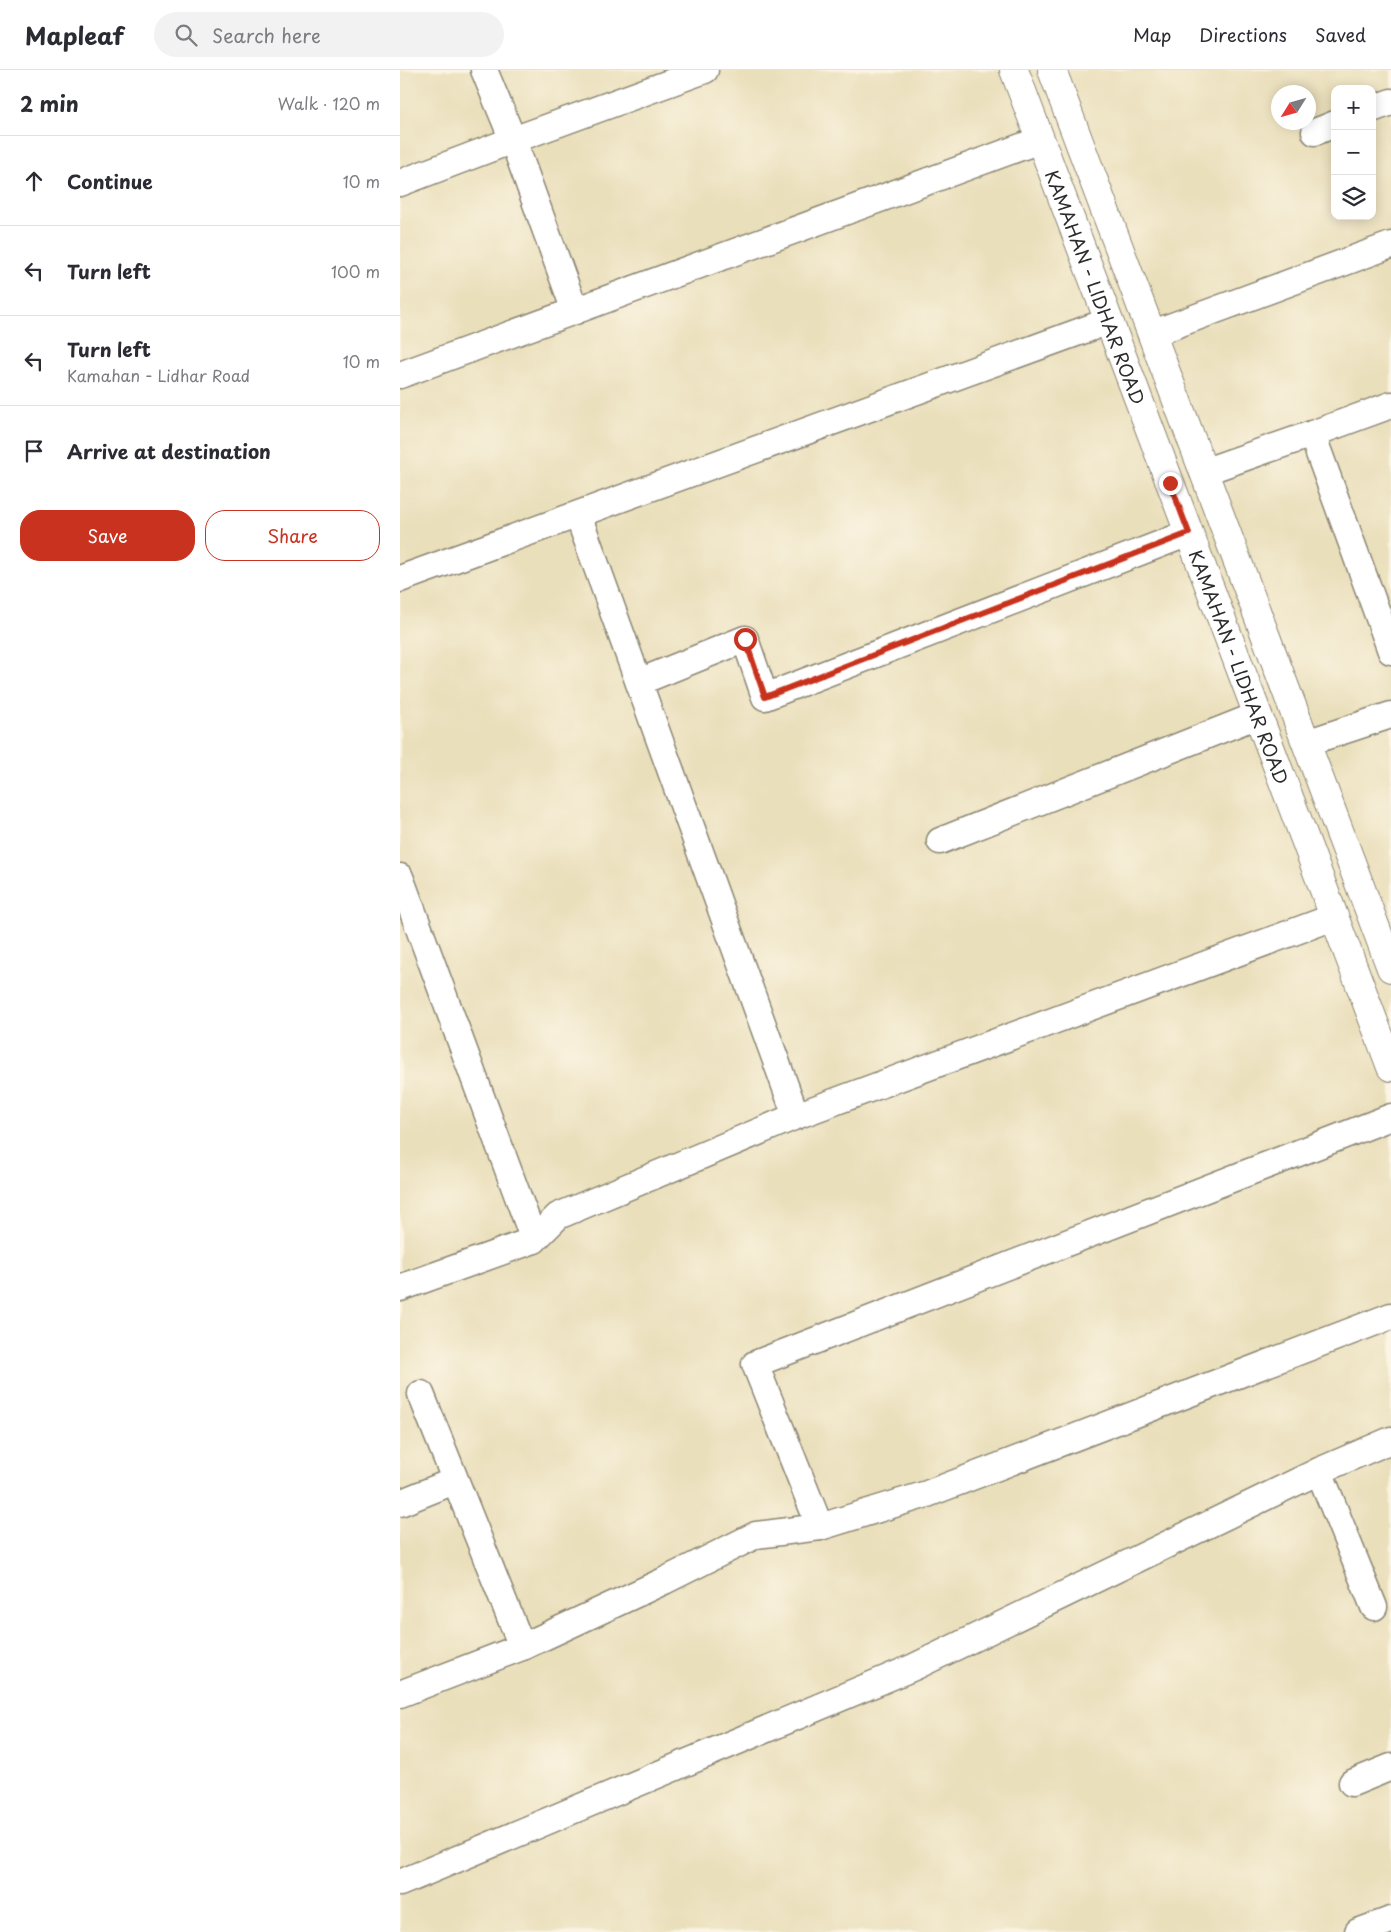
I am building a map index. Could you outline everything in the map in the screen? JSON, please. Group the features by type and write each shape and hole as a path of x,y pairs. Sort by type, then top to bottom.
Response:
{"main road":[{"name":"KAMAHAN - LIDHAR ROAD","path":"1014,70 1391,1067"},
{"name":"KAMAHAN - LIDHAR ROAD","path":"1052,70 1306,743 1385,934 1391,968"}],"street":[{"path":"484,70 513,140 575,311"},
{"path":"400,183 705,70"},
{"path":"1376,108 1391,102"},
{"path":"400,375 1040,140"},
{"path":"1152,334 1391,245"},
{"path":"400,580 1109,321"},
{"path":"1203,472 1391,405"},
{"path":"1312,434 1391,651"},
{"path":"578,515 796,1116"},
{"path":"640,682 745,639 765,697 1189,533"},
{"path":"940,841 1258,715"},
{"path":"1306,743 1391,715"},
{"path":"400,878 534,1240"},
{"path":"400,1288 534,1240 558,1216 796,1116 1334,917"},
{"path":"820,1527 754,1364 1391,1117"},
{"path":"400,1694 522,1647 664,1581 756,1535 820,1527 926,1494 1391,1316"},
{"path":"421,1394 454,1481 522,1647"},
{"path":"400,1883 914,1667 1319,1471 1391,1440"},
{"path":"1319,1471 1374,1607"},
{"path":"400,1503 454,1481"},
{"path":"1352,1783 1391,1767"},
{"path":"1358,1932 1391,1920"}],"route":[{"path":"745,639 765,697 1189,533 1170,483"}]}
